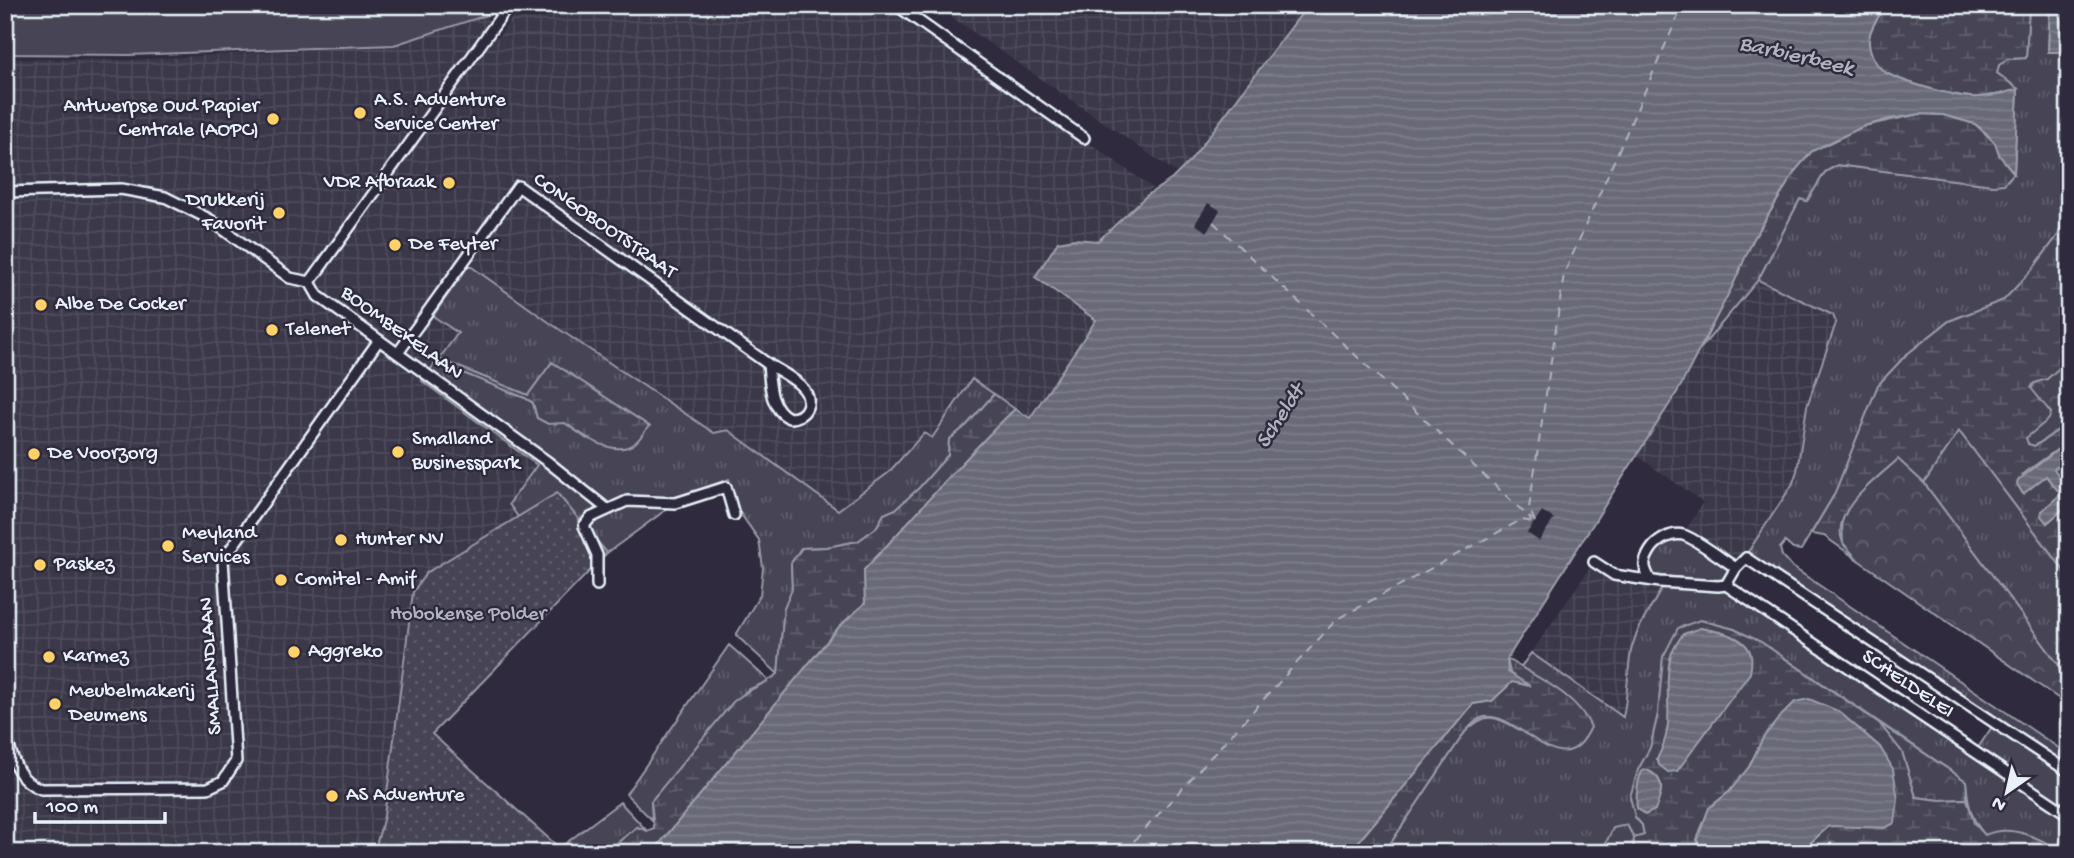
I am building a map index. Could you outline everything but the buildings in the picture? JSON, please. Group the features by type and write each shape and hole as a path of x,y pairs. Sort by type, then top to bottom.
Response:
{"street":[{"path":"310,282 509,5"},
{"path":"896,5 1084,138"},
{"name":"CONGOBOOTSTRAAT","path":"398,353 518,186 768,363 803,388 808,404 804,412 797,417 789,418 775,407 769,383 768,363"},
{"name":"BOOMBEKELAAN","path":"5,191 121,189 165,197 209,219 290,278 310,282 318,296 548,462 607,509"},
{"name":"SMALLANDLAAN","path":"5,733 19,773 30,785 41,789 208,788 223,781 236,761 223,560 379,340"},
{"path":"597,585 597,555 584,526 590,518 607,509 627,501 676,503 726,487 734,515"},
{"path":"1594,562 1614,575 1651,581 1711,586 1726,584 1736,568 1683,535 1668,537 1656,543 1644,560 1644,568 1651,581"},
{"name":"SCHELDELEI","path":"1736,568 1746,558 2069,772"},
{"name":"SCHELDELEI","path":"1726,584 2069,815"}],"shaded area":[{"path":"521,5 895,5 1153,188 1101,236 1097,320 1030,419 972,379 932,438 923,433 888,473 838,510 729,430 714,433 469,266 458,333 422,381 537,465 510,504 518,517 426,573 383,823 374,853 5,853 5,59 128,60 394,45 487,15 497,39"},
{"path":"934,5 1311,5 1188,181"},
{"path":"1758,280 1833,315 1836,323 1807,406 1797,471 1792,485 1748,552 1731,559 1687,528 1703,502 1637,456 1701,348"},
{"path":"1592,565 1629,583 1663,586 1638,631 1632,650 1623,718 1531,653"}],"green space":[{"path":"5,5 495,5 487,15 394,45 129,55 5,54"},
{"path":"1886,5 2029,5 2026,58 2008,59 1999,65 1997,73 2018,89 1970,97 1923,87 1887,73 1876,63 1869,43 1871,30"},
{"path":"2029,5 2050,5 2048,52 2069,52 2069,98 2066,99 2063,177 2069,181 2069,202 2058,235 2032,270 2004,300 1949,321 1906,355 1878,385 1834,495 1801,550 1793,549 1785,542 1780,548 1782,556 1791,566 2069,755 2069,853 2018,833 1985,835 1973,816 1966,781 1761,642 1734,629 1700,620 1663,657 1658,714 1650,748 1638,770 1635,817 1642,825 1644,836 1634,838 1627,825 1601,853 1384,853 1465,732 1473,725 1485,718 1491,718 1504,721 1520,730 1565,695 1521,667 1531,653 1623,717 1633,642 1663,586 1728,591 1973,755 1996,721 1754,559 1748,552 1792,485 1797,471 1807,406 1836,323 1833,315 1758,280 1800,199 1807,201 1825,172 1838,165 1993,185 2005,183 2014,173 2018,89 1997,73 1999,65 2008,59 2026,58"},
{"path":"1920,114 1943,115 1975,124 1995,143 2000,156 2014,173 2004,184 1993,185 1837,165 1825,172 1807,201 1800,199 1758,280 1701,348 1753,240 1795,171 1812,151 1864,126"},
{"path":"2069,202 2069,359 2047,379 2034,383 2031,388 2051,413 2049,419 2026,438 2028,444 2034,446 2069,425 2069,441 2023,474 2046,476 2059,491 2053,469 2069,458 2069,487 2042,511 2047,523 2069,504 2069,516 2063,521 2069,529 2069,577 1959,431 1924,483 1898,459 1868,485 1849,507 1841,531 1843,543 1858,560 1824,536 1811,534 1834,495 1878,385 1906,355 1949,321 2004,300 2032,270 2058,235"},
{"path":"469,265 714,433 728,430 838,510 888,473 924,433 932,438 972,379 994,394 967,425 949,440 948,455 919,488 896,509 884,514 876,528 858,541 827,547 801,548 791,563 792,589 784,608 778,674 736,635 760,595 763,568 759,540 738,510 729,479 676,499 667,509 607,553 557,494 518,517 509,504 537,465 422,381 436,362 525,398 533,403 537,418 565,423 587,439 649,426 552,362 528,395 439,359 458,333 433,316"},
{"path":"439,359 528,395 552,362 649,426 637,441 627,447 599,444 565,423 548,424 537,418 533,403 525,398 436,362"},
{"path":"2069,359 2069,425 2034,446 2028,444 2026,438 2051,413 2031,389 2034,383 2047,378"},
{"path":"994,394 1015,409 864,570 865,603 839,627 652,853 605,853 637,827 647,831 654,828 651,801 733,702 778,674 784,608 792,589 791,563 802,548 827,547 858,541 876,528 884,514 896,509 919,488 948,455 949,440 967,425"},
{"path":"1959,431 2069,577 2069,660 2058,664 1924,483"},
{"path":"1898,459 1924,483 2058,664 2068,705 1858,560 1843,543 1842,521 1851,501"},
{"name":"Hobokense Polder","path":"557,493 607,553 432,734 565,853 374,853 384,816 413,592 426,573"},
{"path":"1680,538 1730,568 1721,582 1654,575 1648,569 1647,561 1660,543"},
{"path":"1700,620 1734,629 1761,642 1879,723 1902,752 1916,797 1967,799 1974,823 1985,835 2006,831 2026,834 2064,853 1806,853 1809,844 1829,826 1854,826 1880,747 1838,711 1763,738 1749,767 1729,792 1709,808 1697,840 1703,853 1686,853 1683,848 1679,853 1633,853 1634,838 1644,835 1642,825 1635,817 1630,797 1638,770 1650,748 1658,714 1663,657 1678,628","holes":["1700,628 1732,636 1708,728 1677,771 1657,759 1667,742 1670,725 1669,680"]},
{"path":"729,645 769,681 747,690 651,801 652,820 626,794"},
{"path":"1507,659 1555,687 1585,715 1591,727 1579,745 1567,751 1553,750 1510,723 1495,718 1481,718 1465,732 1384,853 1349,853 1473,704 1492,701 1512,682"},
{"path":"1879,723 1966,781 1967,799 1916,797 1902,752"},
{"path":"620,802 647,831 637,827 605,853 553,853"},
{"path":"1627,825 1634,838 1633,853 1601,853 1613,828"}],"water":[{"path":"1308,5 1886,5 1871,30 1869,43 1876,63 1887,73 1923,87 1970,97 2018,89 2014,173 2000,156 1995,143 1975,124 1943,115 1920,114 1864,126 1812,151 1795,171 1753,240 1733,285 1679,389 1507,659 1508,672 1530,686 1512,682 1492,701 1473,704 1349,853 652,853 839,627 865,603 864,570 1015,409 1030,418 1096,320 1035,277 1058,242 1074,239 1098,241 1146,196 1172,179 1190,161"},
{"path":"2050,5 2069,5 2069,52 2048,52"},
{"path":"2069,441 2069,458 2054,469 2066,486 2059,492 2046,476 2023,494 2017,484 2018,480"},
{"path":"2069,487 2069,504 2047,523 2041,516 2042,511"},
{"path":"1700,628 1730,635 1743,643 1751,655 1750,673 1677,771 1668,772 1659,765 1657,759 1667,732 1670,659 1683,634"},
{"path":"1809,699 1838,711 1880,747 1893,769 1898,800 1895,823 1884,828 1829,826 1809,844 1806,853 1703,853 1697,840 1709,808 1729,792 1749,767 1763,738 1779,718 1795,702"},
{"path":"1647,770 1658,778 1661,787 1655,810 1645,815 1637,808 1637,794 1642,771"}],"pier":[{"path":"1208,203 1220,210 1207,232 1195,224"},
{"path":"1542,511 1554,519 1539,541 1527,533"}],"ferry route":[{"path":"1535,522 1529,508 1564,274 1683,5"},
{"path":"1213,222 1532,520"},
{"path":"1123,853 1337,619 1521,520 1533,522"}],"place":[{"name":"A.S. Adventure Service Center","path":"360,113"},
{"name":"Antwerpse Oud Papier Centrale (AOPC)","path":"273,119"},
{"name":"VDR Afbraak","path":"449,183"},
{"name":"Drukkerij Favorit","path":"279,213"},
{"name":"De Feyter","path":"395,245"},
{"name":"Albe De Cocker","path":"41,305"},
{"name":"Telenet","path":"272,330"},
{"name":"Smalland Businesspark","path":"398,452"},
{"name":"De Voorzorg","path":"34,454"},
{"name":"Hunter NV","path":"341,540"},
{"name":"Meyland Services","path":"168,546"},
{"name":"Paskez","path":"40,565"},
{"name":"Comitel - Amif","path":"281,580"},
{"name":"Aggreko","path":"294,652"},
{"name":"Karmez","path":"49,657"},
{"name":"Meubelmakerij Deumens","path":"55,704"},
{"name":"AS Adventure","path":"332,796"}],"water label":[{"name":"Barbierbeek","path":"1796,57"},
{"name":"Scheldt","path":"1281,417"}]}
